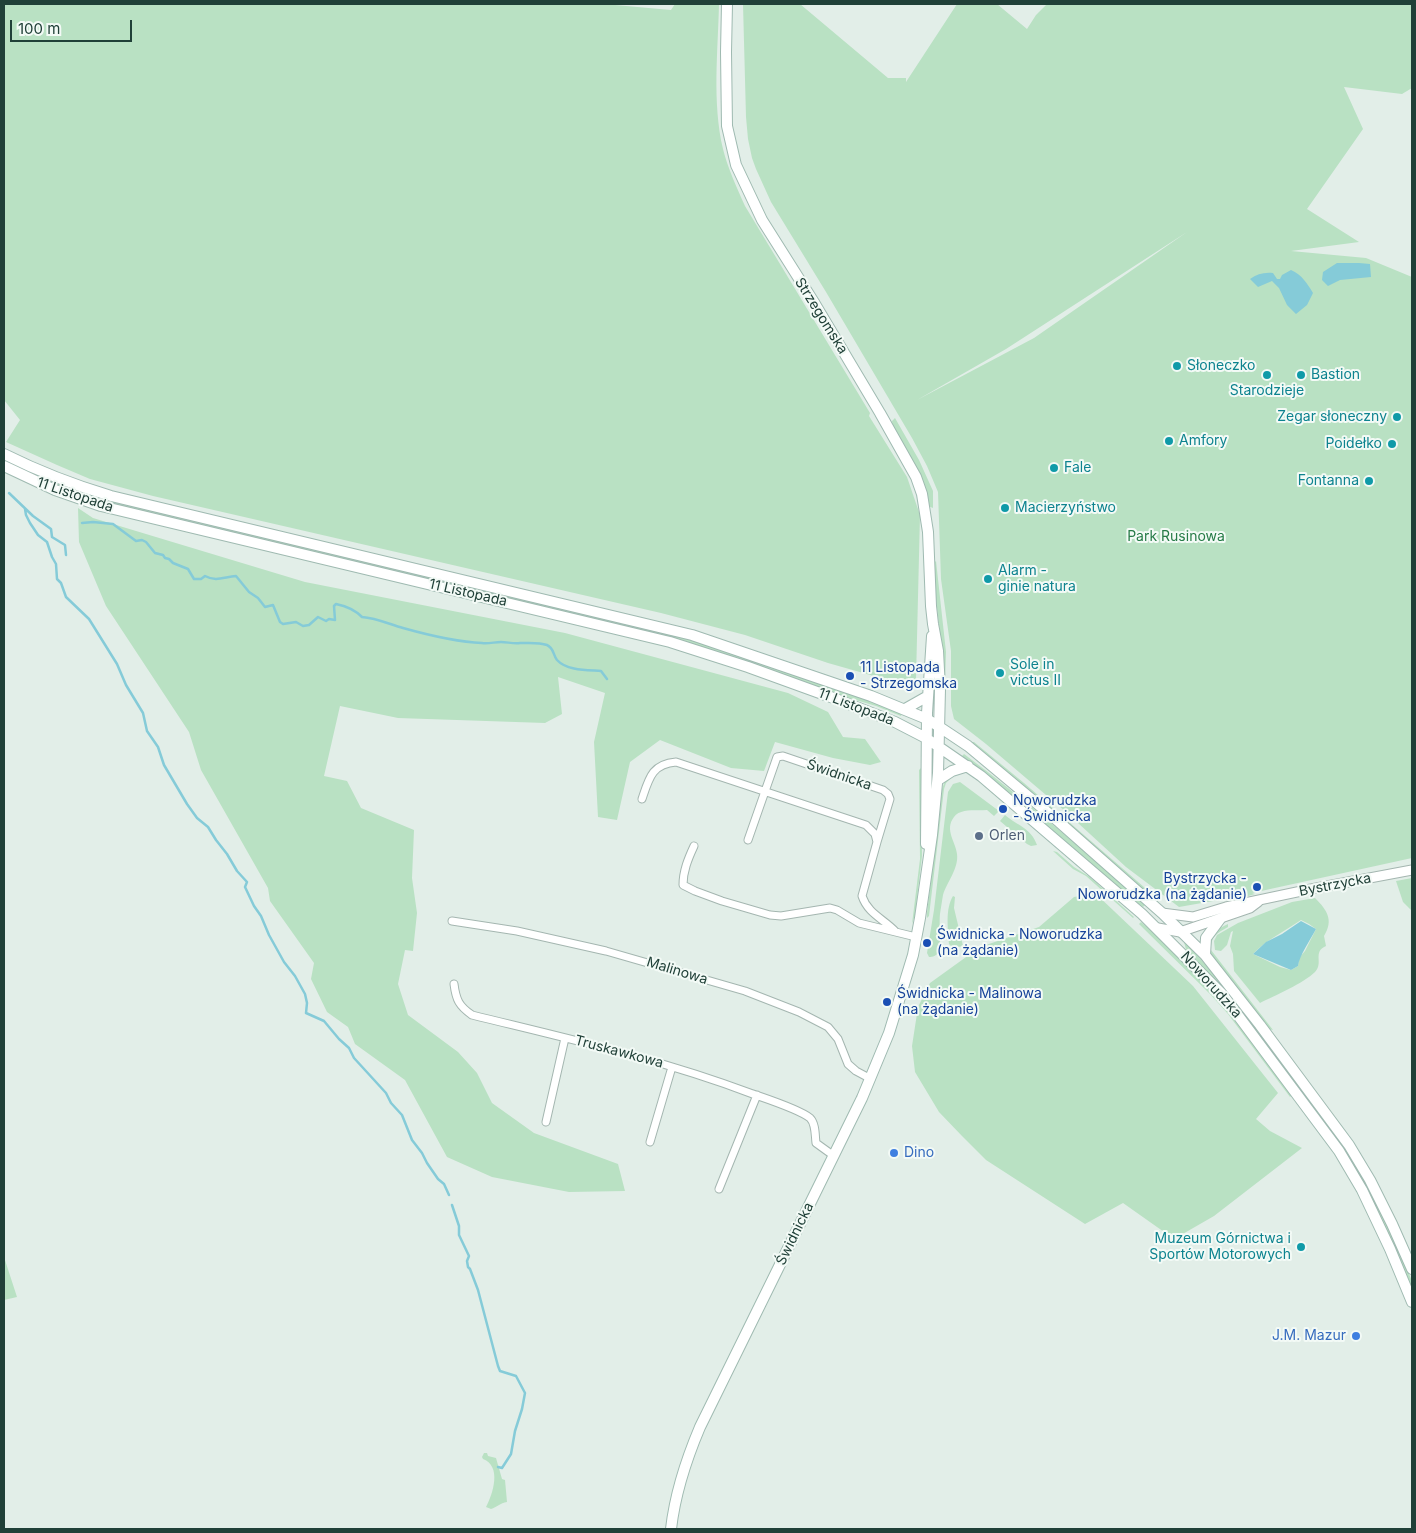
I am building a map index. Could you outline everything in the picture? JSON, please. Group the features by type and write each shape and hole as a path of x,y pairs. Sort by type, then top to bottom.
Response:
{"main road":[{"name":"Strzegomska","path":"727,4 727,126 736,165 762,220 860,378 916,476 922,494 928,532 933,624 927,719"},
{"name":"11 Listopada","path":"4,454 49,475 111,496 692,635 826,679 927,719"},
{"name":"11 Listopada","path":"4,466 55,490 102,506 670,642 748,667 810,690 895,722 926,738"},
{"name":"Strzegomska","path":"933,624 938,651 940,689 938,744"},
{"path":"905,709 928,696"},
{"name":"Świdnicka","path":"926,875 927,719"},
{"name":"Noworudzka","path":"927,719 968,746 1016,786 1106,863 1205,955 1265,1031 1349,1145 1370,1180 1412,1269"},
{"name":"Noworudzka","path":"926,738 938,744 994,787 1158,928 1222,994 1339,1150 1362,1190 1390,1248 1412,1302"},
{"name":"Świdnicka","path":"671,1529 679,1489 700,1427 871,1079 894,1017 910,966 926,875 938,780 938,744"},
{"path":"938,780 952,771 968,766"},
{"path":"1205,955 1206,938 1220,919"}],"street":[{"name":"Świdnicka","path":"748,840 776,757 783,756 883,790 890,799 862,896 873,914 889,924 896,932"},
{"path":"642,799 648,780 653,772 664,764 676,762 866,825 875,834 877,842"},
{"name":"Świdnicka","path":"694,846 687,862 683,885 695,891 770,915 781,916 830,908 859,923 916,937"},
{"name":"Bystrzycka","path":"1162,914 1192,917 1226,907 1412,870"},
{"name":"Bystrzycka","path":"1158,928 1180,932 1250,908 1258,902"},
{"path":"1179,950 1180,932 1192,917"},
{"name":"Malinowa","path":"452,921 517,931 606,951 745,991 798,1012 828,1027 838,1039 848,1064 871,1079"},
{"name":"Truskawkowa","path":"454,984 456,997 463,1008 472,1015 566,1038 720,1081 798,1112 810,1118 814,1124 816,1143 834,1156"},
{"name":"Truskawkowa","path":"546,1122 566,1038"},
{"name":"Truskawkowa","path":"650,1142 672,1067"},
{"path":"719,1189 757,1095"}],"green space":[{"path":"4,4 604,4 671,10 675,4 719,4 716,76 718,113 723,149 730,171 745,206 907,477 920,515 916,679 909,686 828,663 745,635 661,613 153,496 90,479 6,442 20,420 4,400"},
{"name":"Park Rusinowa","path":"743,4 800,4 888,78 906,78 906,82 957,4 997,4 1027,29 1036,15 1047,4 1412,4 1412,88 1402,94 1344,87 1363,129 1307,209 1359,242 1291,251 1366,258 1412,277 1412,858 1252,893 1255,894 1228,902 1229,899 1236,897 1179,907 1126,867 1066,812 954,719 951,706 951,651 941,579 938,492 912,438 771,202 752,158 746,117","holes":["1187,232 1034,338 917,400 1006,349"]},
{"path":"895,418 919,460 933,491 933,508 928,506 918,472 893,428 892,421"},
{"path":"4,458 38,475 93,496 666,632 830,686 902,713 901,716 876,706 829,692 744,660 666,636 129,508 66,490 4,462"},
{"path":"78,508 93,518 305,582 565,633 788,693 828,712 843,737 865,739 881,762 870,765 833,758 775,742 764,771 731,768 660,740 630,762 617,820 598,817 594,742 605,693 558,677 562,714 545,723 398,718 340,706 324,776 347,781 361,808 414,830 412,878 417,913 413,951 405,950 398,984 408,1015 458,1052 477,1073 492,1103 534,1133 618,1164 625,1191 569,1192 492,1177 447,1157 405,1080 355,1044 348,1027 327,1012 311,979 314,963 270,901 268,888 201,770 189,732 106,606 79,542"},
{"path":"936,561 946,652 945,684 943,684 942,650 932,565"},
{"path":"971,743 1024,783 1152,894 1151,898 1034,795"},
{"path":"964,754 1056,827 1145,905 1143,907 1092,867 962,756"},
{"path":"921,768 922,856 915,915 912,924 920,859 919,770"},
{"path":"951,775 944,789 929,916 927,918 942,789 945,781"},
{"path":"960,782 999,811 994,816 987,810 964,811 957,814 951,822 950,831 957,859 955,870 943,895 940,914 939,952 929,957 927,953 948,792 953,784"},
{"path":"1005,815 1028,831 1037,845 1031,846 1027,844 1000,821"},
{"path":"1053,851 1090,877 1134,917 1086,876 1073,869"},
{"path":"1412,878 1412,911 1403,902 1396,881"},
{"path":"1095,893 1193,986 1278,1093 1256,1119 1270,1131 1302,1148 1214,1216 1174,1239 1123,1203 1085,1224 986,1160 939,1112 915,1072 912,1046 918,1007 930,983 980,947 1039,927 1074,897"},
{"path":"953,896 955,897 954,908 963,946 953,948 949,944 948,919 950,901"},
{"path":"1315,898 1323,907 1329,920 1324,936 1326,946 1320,951 1319,965 1315,972 1296,985 1260,1003 1234,971 1233,954 1230,946 1233,931 1227,945 1221,951 1215,950 1214,941 1217,935 1238,923 1292,902","holes":["1301,920 1316,929 1305,951 1299,958 1298,966 1291,970 1280,967 1253,954 1270,940"]},
{"path":"1141,922 1163,941 1203,982 1292,1095 1290,1097 1228,1014 1139,924"},
{"path":"1228,924 1228,927 1218,933 1213,939 1211,950 1273,1030 1269,1029 1211,956 1209,945 1212,936 1218,929"},
{"path":"1184,942 1228,991 1346,1147 1378,1205 1412,1281 1412,1289 1377,1209 1338,1142 1247,1021 1187,953"},
{"path":"4,1257 17,1297 4,1300"},
{"path":"484,1453 496,1458 502,1479 505,1480 507,1502 491,1509 486,1507 493,1488 494,1474 489,1463 482,1457"}],"water":[{"path":"1337,263 1370,264 1371,277 1340,280 1328,286 1322,280 1323,272"},
{"path":"1291,270 1301,277 1313,293 1307,305 1296,314 1287,305 1279,288 1272,281 1258,287 1250,279 1261,274 1273,273 1277,279 1280,279 1282,275"},
{"path":"1301,921 1316,929 1298,966 1291,970 1253,954 1266,942"}],"waterway":[{"path":"9,493 33,516 51,529 52,537 65,545 66,555"},
{"path":"25,509 30,523 38,535 47,542 56,564 57,579 61,583 66,597 89,619 117,664 126,685 143,713 147,731 158,747 164,765 187,804 197,818 208,827 237,871 247,882 245,887 269,935 305,994 307,1003 306,1013 324,1021 386,1093 391,1103 402,1115 412,1140 438,1179 444,1184 449,1195"},
{"path":"82,523 113,524 136,541 142,540 146,542 155,553 163,555 173,563 188,569 194,579 201,579 205,576 216,579 236,576 265,607 273,605 280,622 283,624 296,622 303,626 309,625 318,617 326,621 329,619 335,620 334,606 336,604 350,609 362,617 442,638 484,643 544,644 551,648 561,664 578,669 601,671 607,679"},
{"path":"452,1205 459,1226 459,1235 469,1256 467,1261 468,1267 478,1290 498,1366 500,1371 516,1376 525,1393 511,1454 502,1468 498,1467"}],"place":[{"name":"Słoneczko","path":"1177,366"},
{"name":"Starodzieje","path":"1267,375"},
{"name":"Bastion","path":"1301,375"},
{"name":"Zegar słoneczny","path":"1397,417"},
{"name":"Amfory","path":"1169,441"},
{"name":"Poidełko","path":"1392,444"},
{"name":"Fale","path":"1054,468"},
{"name":"Fontanna","path":"1369,481"},
{"name":"Macierzyństwo","path":"1005,508"},
{"name":"Alarm - ginie natura","path":"988,579"},
{"name":"Sole in victus II","path":"1000,673"},
{"name":"11 Listopada - Strzegomska","path":"850,676"},
{"name":"Noworudzka - Świdnicka","path":"1003,809"},
{"name":"Orlen","path":"979,836"},
{"name":"Bystrzycka - Noworudzka (na żądanie)","path":"1257,887"},
{"name":"Świdnicka - Noworudzka (na żądanie)","path":"927,943"},
{"name":"Świdnicka - Malinowa (na żądanie)","path":"887,1002"},
{"name":"Dino","path":"894,1153"},
{"name":"Muzeum Górnictwa i Sportów Motorowych","path":"1301,1247"},
{"name":"J.M. Mazur","path":"1356,1336"}]}
